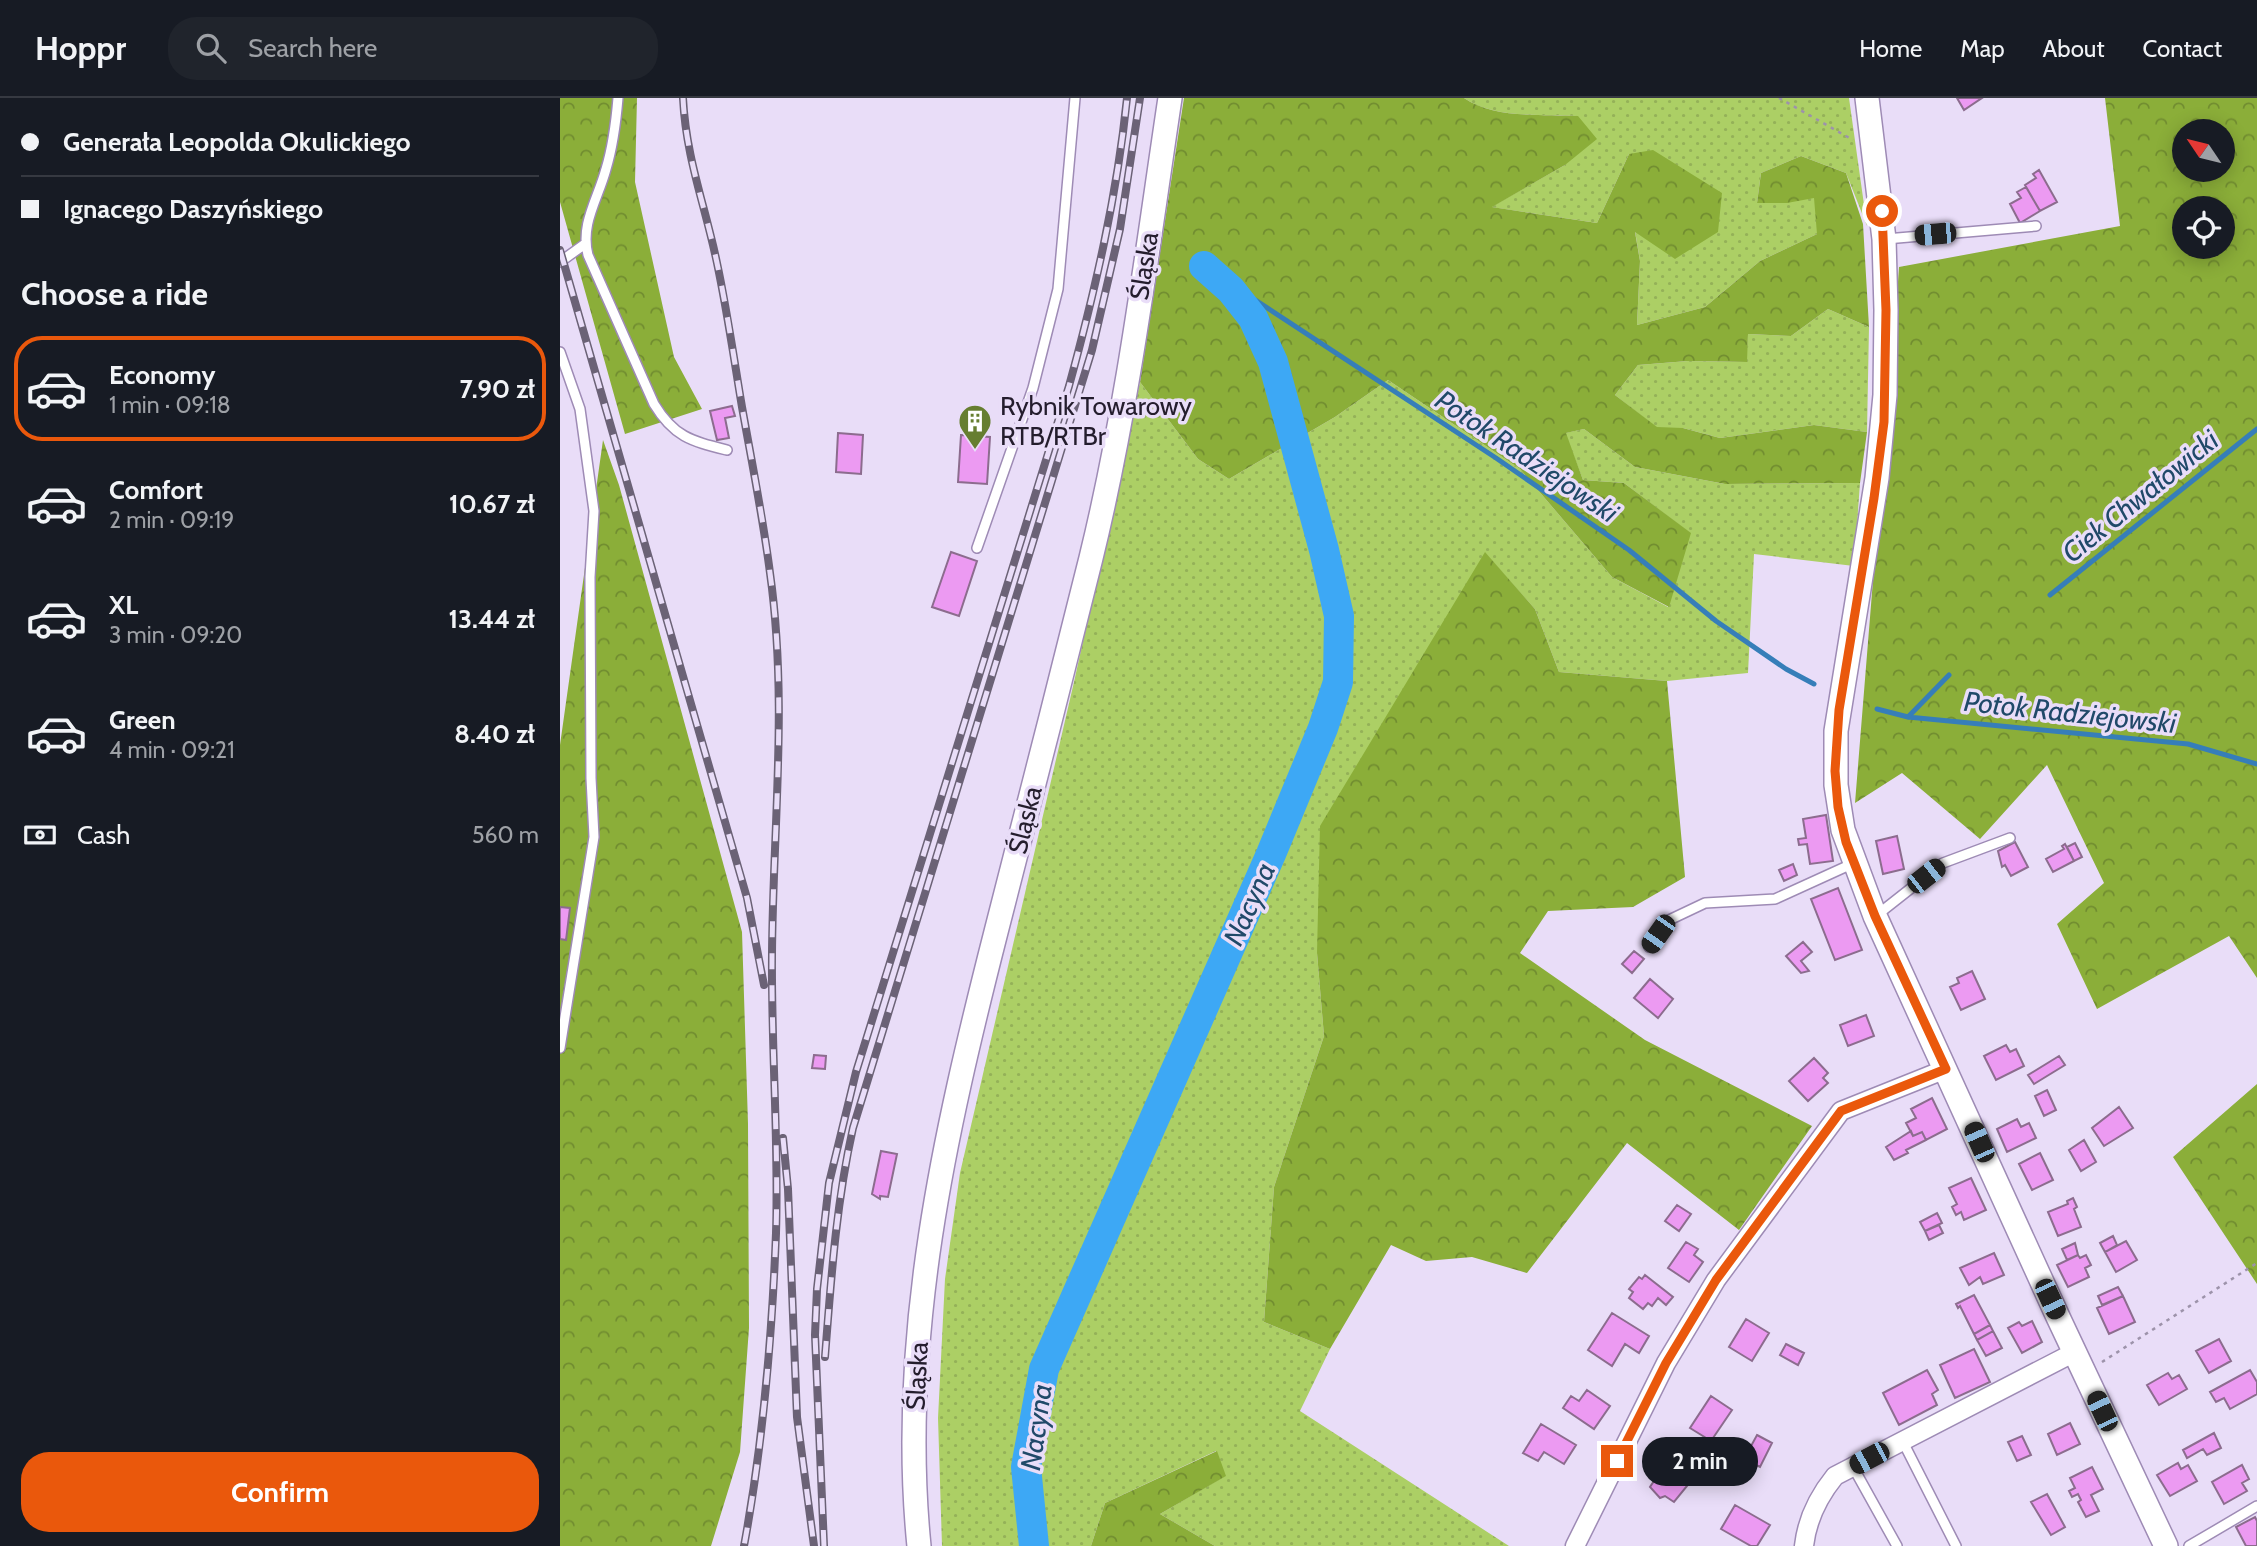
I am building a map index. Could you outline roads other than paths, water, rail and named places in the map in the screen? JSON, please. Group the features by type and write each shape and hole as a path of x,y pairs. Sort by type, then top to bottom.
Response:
{"street":[{"name":"Śląska","path":"919,1546 915,1482 916,1379 924,1283 936,1194 962,1068 1099,524 1124,399 1170,98"},
{"path":"1867,98 1884,239 1886,345 1883,429 1835,747 1840,818 1875,916 2079,1363 2166,1546"},
{"path":"1576,1546 1666,1363 1716,1280 1841,1111 1946,1069"},
{"path":"1804,1546 1806,1532 1820,1495 1835,1476 1902,1440 2079,1363"}],"lane":[{"path":"618,98 609,159 589,214 585,244 641,376 661,415 684,438 727,450"},
{"path":"977,548 1033,388 1058,289 1075,98"},
{"path":"1884,239 2036,226"},
{"path":"560,262 585,244"},
{"path":"560,352 580,410 594,511 590,601 594,837 560,1048"},
{"path":"1875,916 1943,863 2010,838"},
{"path":"1649,947 1667,921 1705,903 1775,899 1854,863"},
{"path":"1902,1440 1956,1546"},
{"path":"1853,1467 1897,1546"},
{"path":"2189,1546 2257,1506"}],"waterway":[{"name":"Nacyna","path":"1034,1546 1026,1467 1044,1369 1271,854 1323,728 1338,682 1339,616 1273,362 1253,318 1231,290 1204,266"},
{"name":"Potok Radziejowski","path":"1211,271 1496,458 1629,550 1716,621 1786,669 1814,684"},
{"name":"Ciek Chwałowicki","path":"2050,595 2257,429"},
{"name":"Ciek Chwałowicki","path":"1908,717 1949,675"},
{"name":"Potok Radziejowski","path":"1877,709 1908,717 2188,744 2257,764"}],"railway":[{"path":"683,98 688,141 724,299 761,511 770,573 778,669 772,954 776,1233 766,1390 744,1546"},
{"path":"824,1546 815,1335 817,1289 829,1183 856,1072 1069,386 1104,243 1127,98"},
{"path":"825,1357 838,1214 853,1128 1092,350 1120,229 1140,98"},
{"path":"560,250 747,898 764,985"},
{"path":"783,1138 788,1189 797,1417 814,1546"}],"place":[{"name":"Rybnik Towarowy RTB/RTBr","path":"975,451"}]}
